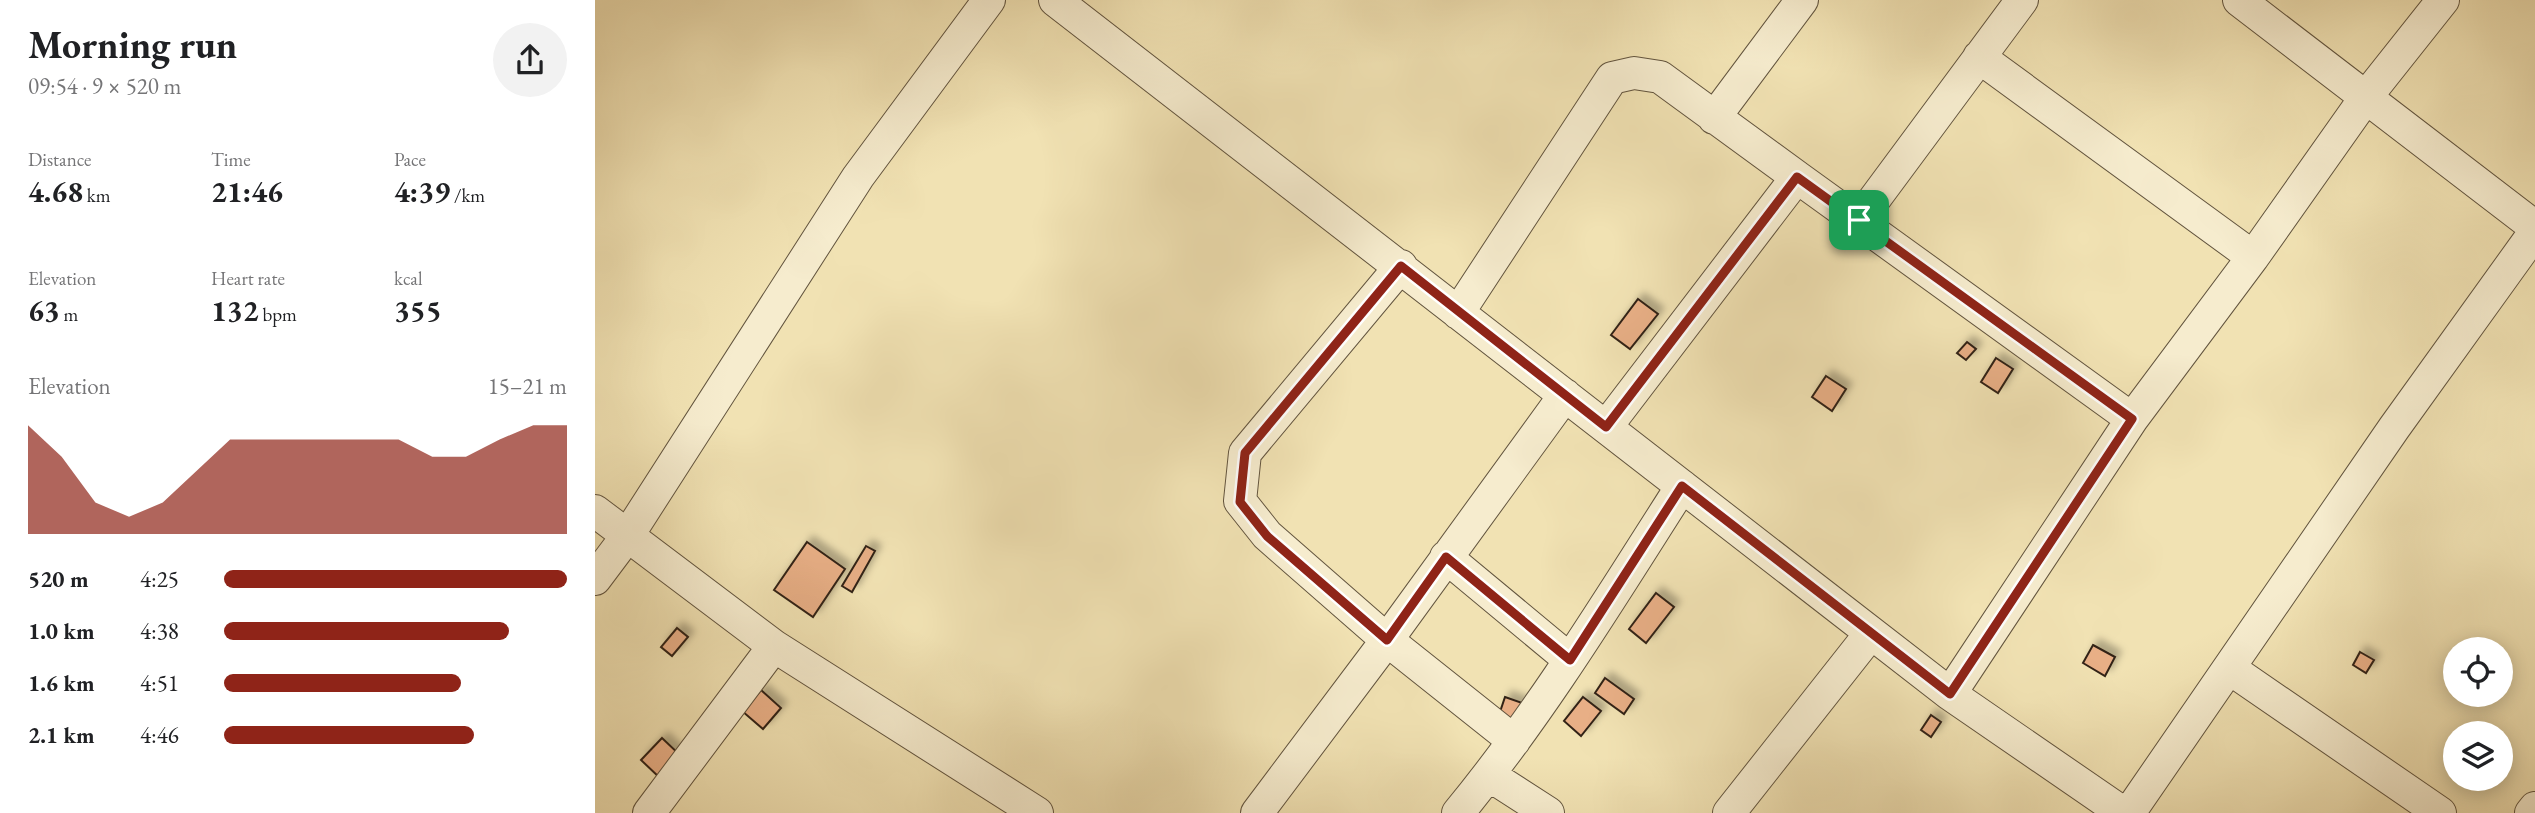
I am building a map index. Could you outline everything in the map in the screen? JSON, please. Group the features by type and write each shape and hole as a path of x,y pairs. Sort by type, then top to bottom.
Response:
{"street":[{"path":"595,579 628,535 858,177 989,0"},
{"path":"1055,0 1950,694 2123,813"},
{"path":"1714,118 1802,0"},
{"path":"1859,220 2022,0"},
{"path":"2129,813 2394,428 2535,229 2239,0"},
{"path":"1950,694 2132,419 2253,257 2366,97 2443,0"},
{"path":"1979,57 2253,257"},
{"path":"1458,313 1612,78 1634,73 1660,77 2132,419"},
{"path":"1606,427 1797,177"},
{"path":"1401,266 1245,453 1240,502 1267,536 1387,640 1514,741"},
{"path":"1257,813 1565,395"},
{"path":"1458,813 1514,741 1570,660 1682,486"},
{"path":"595,511 774,646 1037,813"},
{"path":"1446,557 1570,660"},
{"path":"1729,813 1871,633"},
{"path":"649,813 774,646"},
{"path":"2229,668 2440,813"},
{"path":"1489,775 1548,813"},
{"path":"2531,813 2535,808"}],"building":[{"path":"1638,299 1658,314 1630,349 1611,335"},
{"path":"1967,342 1976,349 1966,360 1957,353"},
{"path":"1996,358 2013,369 1998,393 1981,382"},
{"path":"1826,376 1846,389 1832,411 1812,397"},
{"path":"807,542 845,569 813,617 774,590"},
{"path":"866,546 875,551 852,592 842,586"},
{"path":"1656,593 1674,607 1646,643 1629,629"},
{"path":"677,628 688,637 672,656 661,647"},
{"path":"2093,645 2115,657 2105,676 2083,663"},
{"path":"2360,652 2374,660 2366,673 2353,665"},
{"path":"1605,678 1634,699 1624,714 1595,693"},
{"path":"761,690 781,708 763,729 742,711"},
{"path":"1505,697 1528,705 1519,729 1497,721"},
{"path":"1583,697 1601,711 1581,736 1564,721"},
{"path":"1931,715 1941,722 1931,737 1921,730"},
{"path":"662,738 681,756 661,779 641,760"}],"route":[{"path":"1797,177 1859,220 2132,419 1950,694 1682,486 1570,660 1446,557 1387,640 1267,536 1240,502 1245,453 1401,266 1606,427 1797,177"}]}
